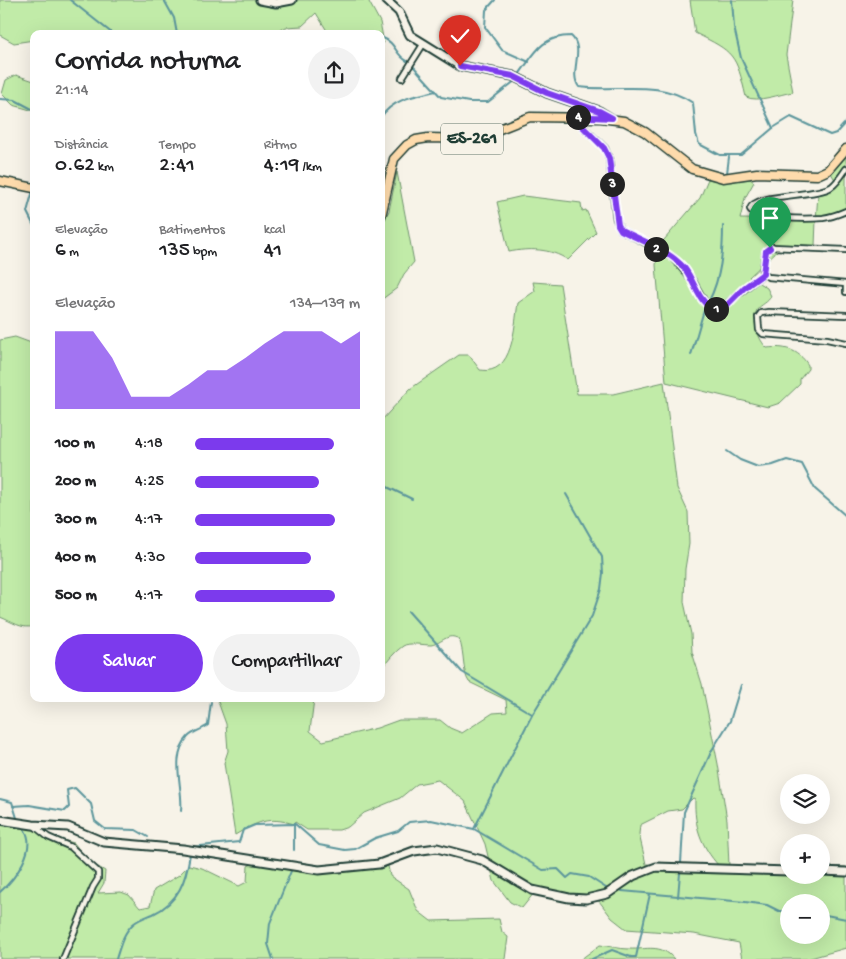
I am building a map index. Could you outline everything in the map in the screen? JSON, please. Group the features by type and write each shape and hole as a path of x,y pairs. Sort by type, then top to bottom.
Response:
{"main road":[{"name":"ES-261","path":"385,198 394,159 407,145 416,140 428,138 474,139 530,117 572,116 612,118 624,121 646,132 692,169 723,178 757,173 817,175 828,170 846,149"},
{"path":"0,180 30,187"}],"street":[{"path":"260,0 276,3 292,0"},
{"path":"386,0 399,12 410,35 460,66 513,76 582,107 599,111 612,118"},
{"path":"402,78 424,43"},
{"path":"572,116 604,148 609,158 616,219 621,230 672,257 693,281 707,306 711,308 723,308 763,274 766,251 772,248 846,250"},
{"path":"846,169 832,186 821,191 774,197 755,203 750,209 755,214 776,217 820,218 846,211"},
{"path":"763,274 768,277 846,284 846,292"},
{"path":"846,316 770,312 761,313 758,317 759,330 763,334 827,339 846,343"},
{"path":"0,820 33,826 68,827 104,842 183,849 319,870 379,864 414,851 437,848 482,860 532,890 569,898 586,899 607,894 633,876 656,868 780,871"},
{"path":"33,826 48,837 71,847 98,872 98,879 63,959"},
{"path":"830,872 846,872"}],"green space":[{"path":"0,0 368,0 380,22 382,30 327,30 316,13 302,26 286,27 280,30 30,30 30,41 14,43 0,35"},
{"path":"690,0 793,0 786,55 793,92 763,99 746,97 736,63 731,56 726,50 695,33"},
{"path":"16,75 30,80 30,110 13,105 2,94 6,80"},
{"path":"846,157 846,215 816,220 818,195 838,185 831,173"},
{"path":"397,172 414,262 404,274 397,288 385,297 385,218 389,211"},
{"path":"708,179 723,182 750,179 754,182 745,198 740,219 816,220 815,246 790,245 778,250 749,277 767,288 771,296 755,314 755,325 759,336 767,348 785,348 800,355 808,365 808,369 800,379 800,384 780,403 768,407 666,382 656,265 658,247 700,198"},
{"path":"523,196 581,203 582,211 586,210 596,232 568,260 547,251 524,250 509,252 497,202"},
{"path":"533,282 560,284 577,394 613,394 664,382 677,488 688,512 689,544 685,569 684,602 691,634 692,652 702,684 718,764 727,820 729,866 780,867 780,884 830,884 830,867 846,867 846,948 807,959 742,959 739,943 694,934 626,929 612,918 599,901 534,893 522,908 510,902 494,881 485,844 465,801 438,780 417,784 400,798 364,813 348,827 339,830 307,830 295,822 294,824 270,821 256,824 235,835 224,763 228,751 226,724 218,702 314,702 310,731 323,741 377,728 399,720 440,720 450,728 462,733 493,713 507,712 506,700 469,682 465,673 461,644 459,639 455,637 448,637 431,645 412,644 403,646 385,664 385,417 410,389 459,355 469,355 480,370 491,370 500,365 506,358 513,336 518,303 535,291","holes":["693,798 695,799 697,827 703,843 719,866 646,864 639,834 640,825 668,811 682,809"]},
{"path":"15,337 30,343 30,627 21,626 0,617 0,340"},
{"path":"0,821 27,823 47,836 74,843 88,861 105,871 104,883 98,893 121,892 129,895 140,908 150,906 154,890 179,875 189,865 202,868 239,886 247,882 248,866 254,863 287,869 388,866 390,876 409,889 418,911 431,921 499,919 502,932 508,937 505,959 0,959"},
{"path":"600,945 625,949 659,949 674,959 581,959"}],"waterway":[{"path":"70,0 108,30"},
{"path":"164,0 174,18 176,30"},
{"path":"495,0 486,10 485,27 502,50 529,62"},
{"path":"732,0 734,27 741,58 773,128"},
{"path":"518,76 540,47 552,39 571,36 577,47 575,75 579,87 652,89 680,96 693,103 696,134 699,144 720,155 741,155 773,128 791,117 830,135 836,133 846,122"},
{"path":"385,39 407,61"},
{"path":"414,67 441,97 469,102 488,102 516,80"},
{"path":"385,112 392,106 413,96 436,91"},
{"path":"0,99 15,100 30,108"},
{"path":"727,173 729,157"},
{"path":"30,201 27,212 30,218"},
{"path":"709,301 716,283 720,264 723,226"},
{"path":"691,355 704,310"},
{"path":"727,451 740,460 758,467 773,465 787,460 802,464 815,489 846,516"},
{"path":"385,486 412,499"},
{"path":"474,829 532,715 592,616 601,589 602,557 566,494"},
{"path":"408,611 462,672 532,714"},
{"path":"681,863 684,812 712,750 730,721 741,685"},
{"path":"181,811 178,773 179,754 182,745 188,737 208,725 211,702"},
{"path":"13,806 29,805 65,811 69,807 67,790 75,788 91,804 95,821 105,829 136,830 148,837"},
{"path":"0,799 12,802 18,821"},
{"path":"191,847 239,842 243,830 255,825 295,824 319,845 345,850 355,849 375,838 398,831 409,822 431,820 474,829 543,870 558,869 567,878 572,874 589,877 609,890"},
{"path":"294,824 294,850"},
{"path":"0,892 18,871 27,854 28,837 24,829"},
{"path":"116,959 122,940 133,924 162,909 175,897 186,873 190,854"},
{"path":"273,959 268,944 270,923 291,871"},
{"path":"678,897 680,873"},
{"path":"622,891 745,902 767,905 780,911"},
{"path":"592,959 612,950 636,957 650,894"},
{"path":"830,916 846,919"}],"route":[{"path":"460,66 470,70 513,76 547,93 582,107 599,111 612,118 572,116 604,148 609,158 618,225 621,230 672,257 684,268 707,306 716,309 723,308 744,288 763,274 766,251 770,248"}]}
